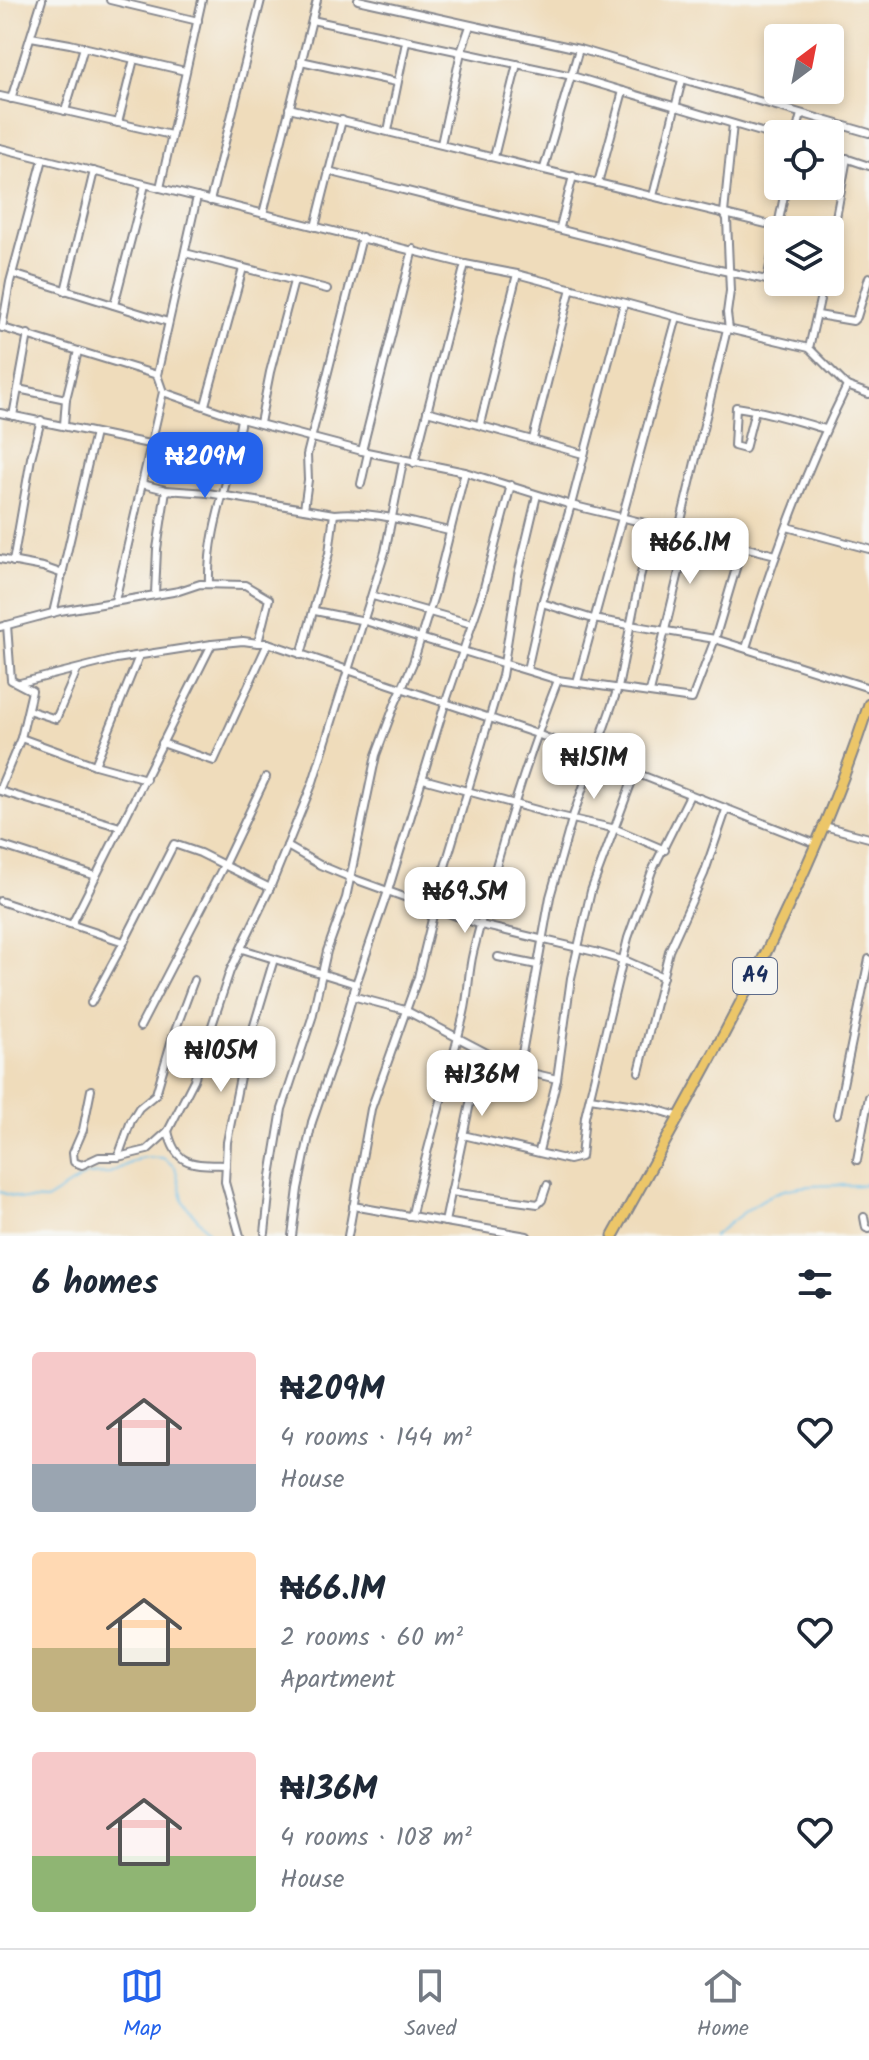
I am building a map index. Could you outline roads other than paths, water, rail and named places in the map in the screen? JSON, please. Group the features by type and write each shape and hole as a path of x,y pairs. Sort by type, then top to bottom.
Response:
{"highway":[{"name":"A4","path":"613,1236 778,933 824,826 869,704"}],"street":[{"path":"11,99 42,0"},
{"path":"110,0 198,21"},
{"path":"160,188 202,0"},
{"path":"210,201 261,0"},
{"path":"263,214 317,0"},
{"path":"358,0 579,49 869,133"},
{"path":"312,20 572,76 764,133"},
{"path":"441,144 461,52 470,26"},
{"path":"31,37 185,71"},
{"path":"388,131 406,42"},
{"path":"65,111 84,47"},
{"path":"544,168 579,49"},
{"path":"118,123 134,59"},
{"path":"301,61 396,82"},
{"path":"494,157 517,64"},
{"path":"653,196 682,80"},
{"path":"598,183 623,91"},
{"path":"0,96 171,135"},
{"path":"289,108 764,223"},
{"path":"800,120 801,114"},
{"path":"315,227 342,120"},
{"path":"678,533 728,329 729,272 727,219 724,213 733,124"},
{"path":"0,148 809,348 847,386 869,394"},
{"path":"844,157 869,166"},
{"path":"836,216 847,158"},
{"path":"43,159 1,328 157,375"},
{"path":"65,291 94,171"},
{"path":"328,171 764,279"},
{"path":"560,227 573,176"},
{"path":"114,305 145,185"},
{"path":"115,601 163,392 157,375 197,197"},
{"path":"304,509 307,455 362,237"},
{"path":"361,484 365,452 413,249"},
{"path":"185,253 327,289"},
{"path":"414,463 465,264"},
{"path":"205,405 243,268"},
{"path":"13,274 168,322"},
{"path":"480,424 517,274"},
{"path":"818,315 853,321 869,277"},
{"path":"260,423 294,281"},
{"path":"533,439 571,288"},
{"path":"809,348 821,296"},
{"path":"527,670 542,603 624,303"},
{"path":"577,682 677,317"},
{"path":"13,416 28,334"},
{"path":"64,425 66,399 78,351"},
{"path":"746,648 776,555 825,429 847,386"},
{"path":"18,389 66,399"},
{"path":"163,392 241,419 365,452 465,472 623,519 776,555"},
{"path":"755,410 745,449 734,446 736,407 755,410 825,429"},
{"path":"427,411 583,454"},
{"path":"0,413 149,444"},
{"path":"209,584 208,563 221,495 238,442 241,419"},
{"path":"13,562 31,458 41,420"},
{"path":"53,613 95,433"},
{"path":"91,1090 83,1130 73,1153 73,1159 82,1165 99,1157 118,1157 147,1150 168,1131 194,1080 230,971 270,888 313,782 373,596 393,519 403,462"},
{"path":"265,1233 282,1109 327,951 346,898 376,755 413,663 465,472"},
{"path":"142,484 334,514 350,512 449,531"},
{"path":"292,1236 312,1122 464,651 511,485"},
{"path":"155,594 157,549 166,490"},
{"path":"348,1236 371,1109 418,977 466,789 505,664 518,575 537,495"},
{"path":"301,655 329,553 334,514"},
{"path":"519,1070 550,897 572,819 618,688 654,527"},
{"path":"787,527 869,549"},
{"path":"650,692 688,535"},
{"path":"315,611 365,621 558,680 692,699 715,639 742,548"},
{"path":"0,561 43,567 63,574"},
{"path":"120,827 0,790 21,738 32,691 11,680 4,626 53,613 209,584 245,585 269,599 258,643"},
{"path":"373,596 472,624"},
{"path":"542,603 593,619 715,639 869,688"},
{"path":"20,683 139,656 212,644 243,641 268,643 537,734 816,844"},
{"path":"162,743 214,761 268,643"},
{"path":"72,924 212,644"},
{"path":"95,765 139,656"},
{"path":"28,710 56,719 77,670"},
{"path":"411,1216 458,1038 472,956 515,804 558,680"},
{"path":"21,738 95,765 146,779"},
{"path":"539,1151 557,1079 577,949 591,891 635,773"},
{"path":"140,1027 266,777"},
{"path":"423,779 616,829 665,850"},
{"path":"463,1135 569,1160 581,1157 590,1098 622,960 652,871 690,795"},
{"path":"639,1072 669,951 704,874 726,810"},
{"path":"824,826 869,838"},
{"path":"91,1003 174,844 270,888"},
{"path":"0,845 96,876"},
{"path":"287,846 349,877 481,925 622,960 663,977"},
{"path":"0,901 124,942"},
{"path":"242,949 356,984"},
{"path":"498,957 537,965"},
{"path":"240,1236 228,1199 227,1142 243,1062 274,959"},
{"path":"837,1114 869,959"},
{"path":"118,1157 131,1121 139,1108 156,1094 194,980"},
{"path":"352,996 405,1010 519,1070 557,1079"},
{"path":"445,1222 481,1051"},
{"path":"857,1160 869,1097"},
{"path":"590,1098 648,1107 678,1116"},
{"path":"168,1131 171,1148 179,1158 194,1164 226,1165"},
{"path":"451,1192 538,1204 547,1185"},
{"path":"353,1206 527,1236"},
{"path":"864,1217 869,1229"}],"waterway":[{"path":"0,1192 21,1199 46,1200 86,1175 108,1174 142,1157 163,1158 175,1167 184,1203 212,1236"},
{"path":"713,1236 755,1205 781,1191 869,1182"}]}
